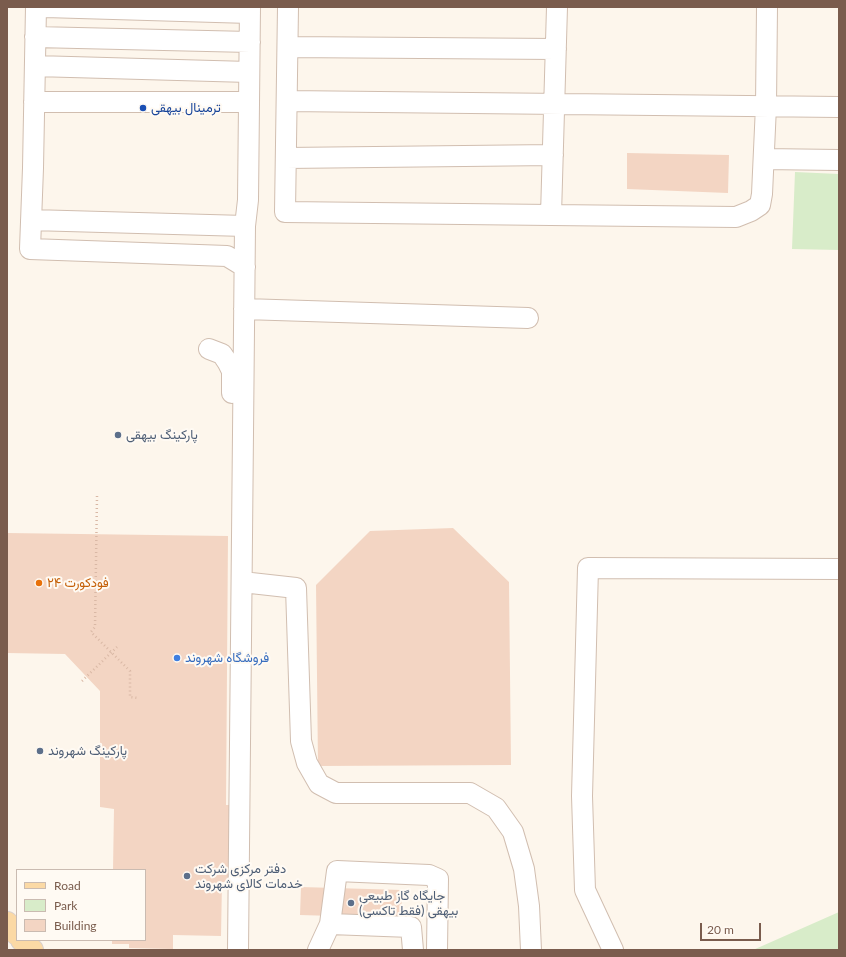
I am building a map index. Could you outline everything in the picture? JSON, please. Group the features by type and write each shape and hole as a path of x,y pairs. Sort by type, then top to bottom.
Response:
{"main road":[{"path":"7,923 16,933"},
{"path":"23,941 32,950"}],"lane":[{"path":"36,7 30,249 227,256 245,267"},
{"path":"45,7 250,10 248,200 245,226 238,950"},
{"path":"288,7 285,212 736,217 751,211 760,205 762,194 766,106 767,7"},
{"path":"551,215 557,7"},
{"path":"35,37 250,42"},
{"path":"288,47 556,49"},
{"path":"35,66 249,72"},
{"path":"287,101 839,107"},
{"path":"34,102 249,102"},
{"path":"286,158 553,155"},
{"path":"764,159 839,160"},
{"path":"31,220 245,226"},
{"path":"244,309 528,318"},
{"path":"209,349 222,354 232,371 232,476 229,503 242,509"},
{"path":"613,950 585,890 582,796 588,568 839,569"},
{"path":"242,582 296,588 301,741 307,763 320,784 336,793 470,793 496,808 513,832 524,869 529,906 531,950"},
{"path":"318,950 330,924 337,871 429,874 438,879 437,950"},
{"path":"330,924 411,927 414,950"}],"path":[{"path":"97,496 94,627 91,632 130,671 130,697 138,698"},
{"path":"82,682 117,647"}],"green space":[{"path":"795,172 839,174 839,250 792,249"},
{"path":"839,912 839,950 753,950"}],"building":[{"path":"627,153 729,155 728,193 627,189"},
{"path":"453,528 509,582 511,765 318,766 316,585 370,531"},
{"name":"فروشگاه شهروند","path":"7,533 228,536 226,805 231,805 230,882 222,882 221,936 173,935 173,949 129,948 129,944 112,944 112,941 146,941 146,869 113,869 114,809 100,807 100,691 65,654 7,653"},
{"name":"جایگاه گاز طبیعی بیهقی (فقط تاکسی)","path":"301,887 402,890 401,918 300,915"}],"place":[{"name":"ترمینال بیهقی","path":"143,108"},
{"name":"پارکینگ بیهقی","path":"118,435"},
{"name":"فودکورت ۲۴","path":"39,583"},
{"name":"فروشگاه شهروند","path":"177,658"},
{"name":"پارکینگ شهروند","path":"40,751"},
{"name":"دفتر مرکزی شرکت خدمات کالای شهروند","path":"187,876"},
{"name":"جایگاه گاز طبیعی بیهقی (فقط تاکسی)","path":"351,903"}]}
